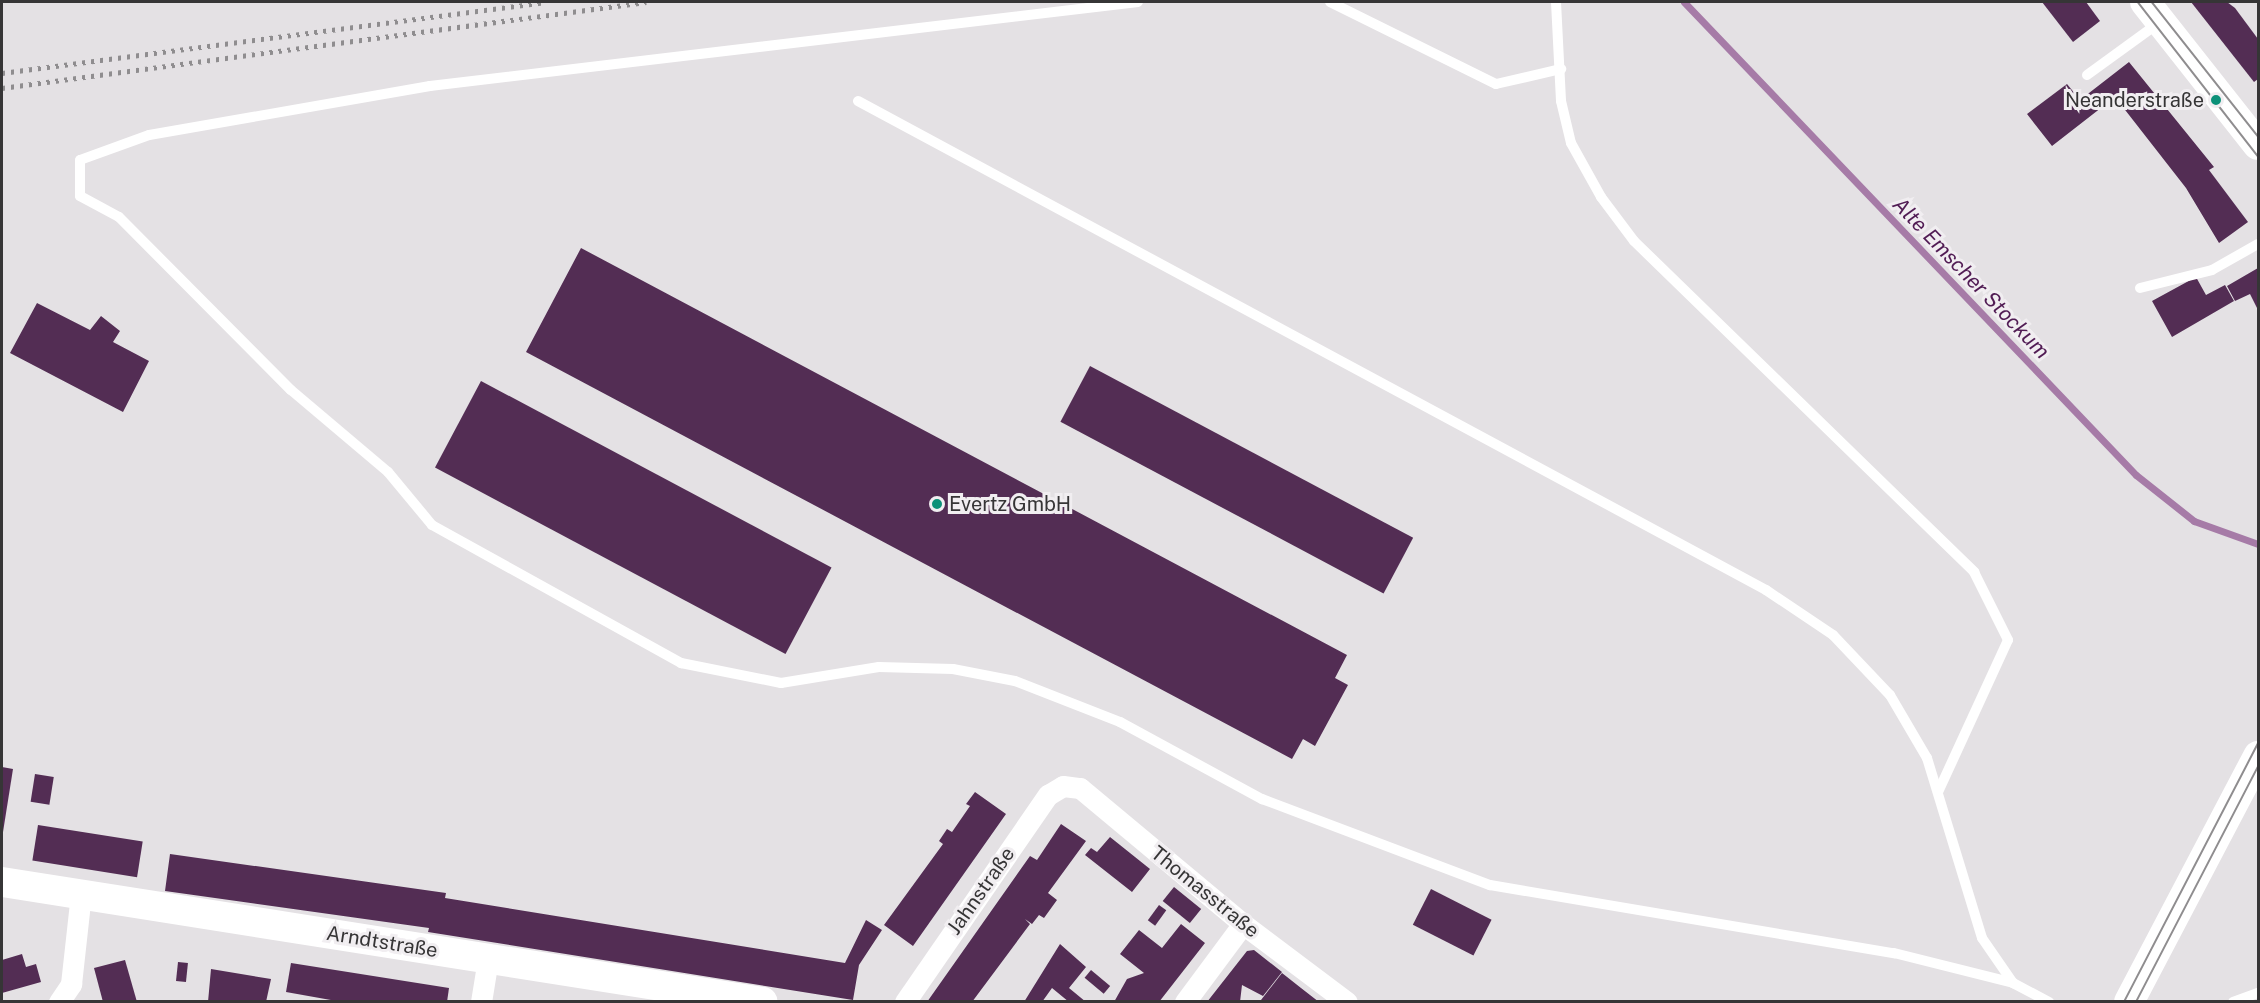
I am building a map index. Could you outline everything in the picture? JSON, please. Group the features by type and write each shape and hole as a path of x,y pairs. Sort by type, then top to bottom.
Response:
{"street":[{"path":"2156,9 2259,145"},
{"path":"2129,1002 2259,756"},
{"name":"Thomasstraße","path":"1063,786 1080,789 1243,924 1347,1002"},
{"name":"Jahnstraße","path":"905,1002 1048,795 1063,786"},
{"name":"Arndtstraße","path":"2,882 763,1002"},
{"path":"59,1002 71,984 81,894"},
{"path":"1185,1002 1243,924"},
{"path":"481,1002 488,959"}],"lane":[{"path":"1138,2 430,86 149,135 80,160 80,196 119,217 291,390 388,472 432,525 681,663 755,681 781,683 879,667 953,669 1016,681 1120,722 1262,799 1490,885 1894,953 2013,983 2049,1002"},
{"path":"1330,2 1496,84 1561,69"},
{"path":"1556,2 1561,69 1571,143 1634,241 1974,572 2008,640 1938,792"},
{"path":"2087,75 2156,9"},
{"path":"858,101 1766,590 1833,635 1890,695 1927,758 1982,938 2013,983"},
{"path":"2140,288 2212,270 2259,244"},
{"path":"2233,1002 2259,993"}],"building":[{"path":"2042,2 2086,2 2100,21 2073,42"},
{"path":"2191,2 2227,2 2235,8 2258,39 2258,79 2254,82"},
{"path":"2129,62 2214,167 2209,170 2248,222 2219,243 2186,188 2115,97 2052,146 2027,114 2067,84 2080,100"},
{"name":"Evertz GmbH","path":"581,248 1347,655 1335,678 1348,685 1315,746 1303,739 1292,759 526,352"},
{"path":"2258,268 2258,310 2250,294 2235,301 2227,286"},
{"path":"2196,277 2206,295 2225,285 2234,301 2172,337 2152,301"},
{"path":"37,303 90,330 101,316 120,331 113,342 149,361 123,412 10,353"},
{"path":"1090,366 1413,538 1384,593 1060,422"},
{"path":"481,381 832,567 786,654 435,468"},
{"path":"2,767 13,769 3,832 2,832"},
{"path":"35,774 54,777 49,805 31,802"},
{"path":"975,792 1006,814 913,946 884,925 943,844 939,841 947,829 952,832 970,806 966,804"},
{"path":"1061,824 1086,841 1048,893 1057,900 1044,918 1039,915 1032,924 1025,919 1030,924 972,1002 927,1002 1030,856 1037,860"},
{"path":"38,825 143,842 137,877 32,861"},
{"path":"1110,837 1150,869 1132,892 1085,855 1091,848 1097,852"},
{"path":"170,854 446,893 445,898 845,963 866,920 882,930 859,965 853,1000 428,932 429,928 165,891"},
{"path":"1174,887 1201,909 1190,923 1163,901"},
{"path":"1431,889 1492,920 1473,956 1413,925"},
{"path":"1159,905 1166,910 1155,926 1148,920"},
{"path":"1181,924 1205,943 1159,1002 1114,1002 1127,979 1144,973 1120,954 1139,930 1162,948"},
{"path":"1060,944 1086,967 1069,988 1086,1002 1069,1002 1052,988 1042,1002 1024,1002"},
{"path":"1254,950 1282,972 1263,996 1242,985 1240,1002 1207,1002 1247,951"},
{"path":"22,954 26,967 36,964 41,982 2,993 2,960"},
{"path":"125,960 137,1002 103,1002 94,968"},
{"path":"178,962 188,963 186,982 176,981"},
{"path":"291,963 449,988 447,1002 342,1002 286,992"},
{"path":"211,969 271,979 266,1002 208,1002"},
{"path":"1091,970 1110,986 1104,994 1085,978"},
{"path":"1282,973 1301,988 1319,1002 1261,1000"}],"waterway":[{"name":"Alte Emscher Stockum","path":"1684,2 2136,475 2194,521 2258,544"}],"tram line":[{"path":"2138,2 2258,156"},
{"path":"2152,2 2258,136"},
{"path":"2124,1002 2258,744"},
{"path":"2136,1002 2258,767"}],"railway":[{"path":"2,73 546,2"},
{"path":"2,88 646,2"}],"place":[{"name":"Neanderstraße","path":"2216,100"},
{"name":"Evertz GmbH","path":"937,504"}]}
